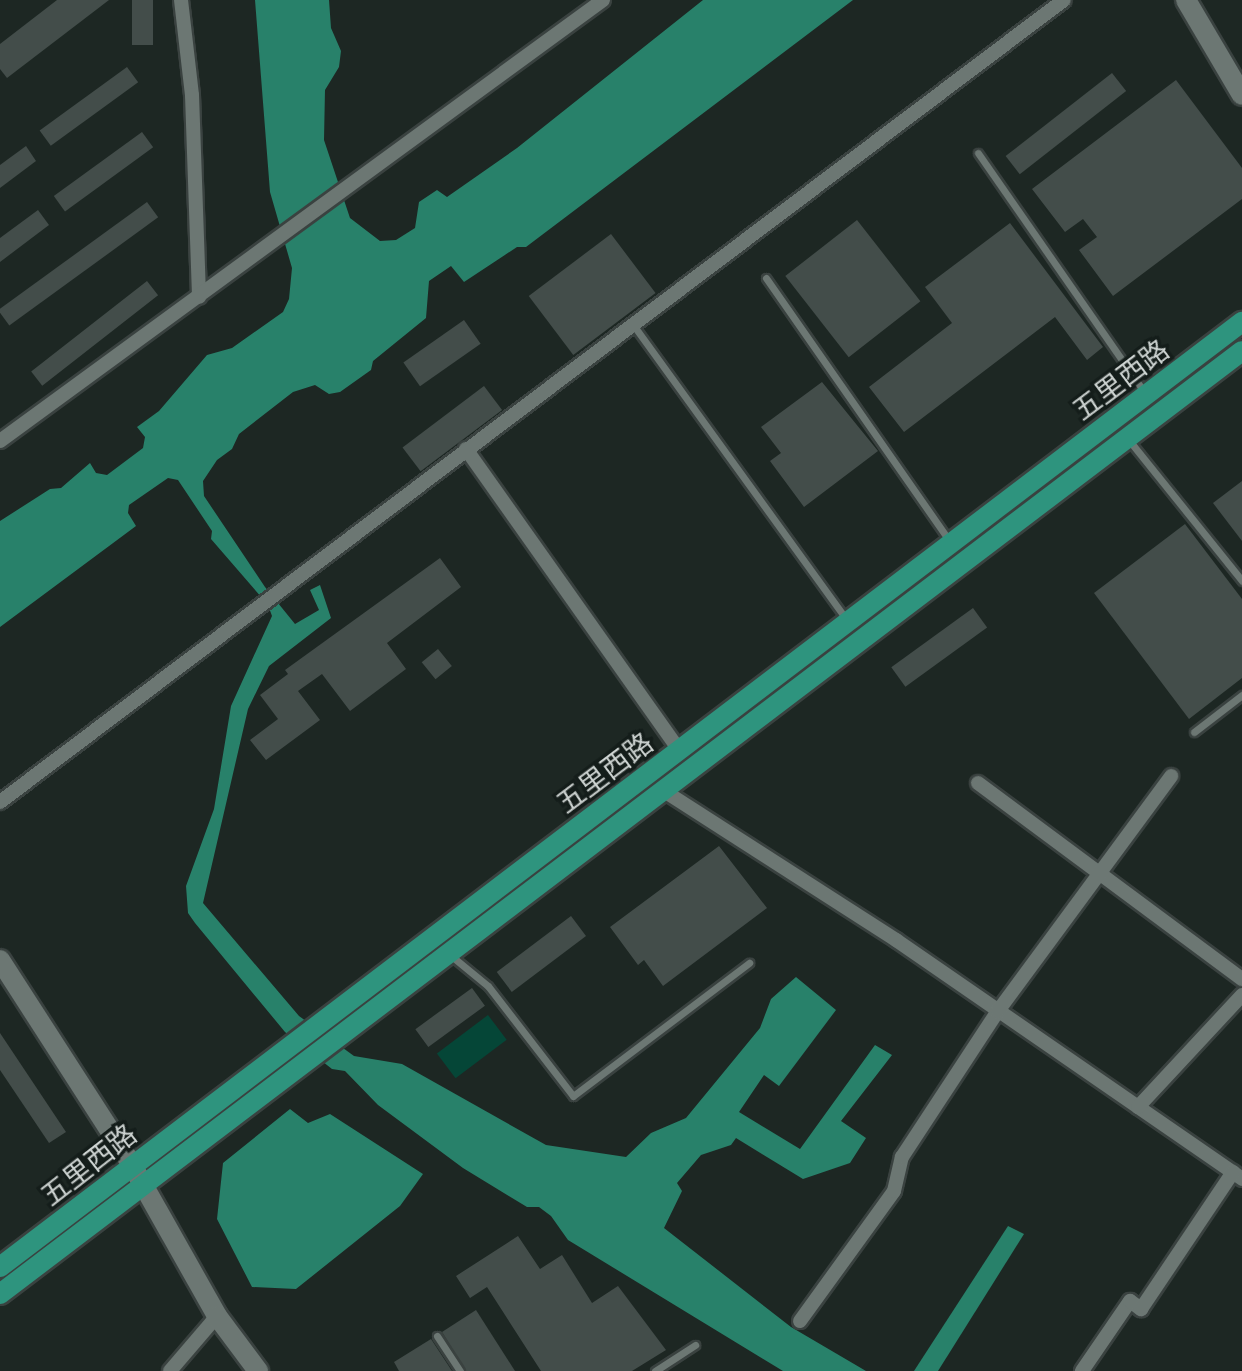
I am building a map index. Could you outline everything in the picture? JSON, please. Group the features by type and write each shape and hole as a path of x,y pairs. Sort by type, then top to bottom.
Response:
{"main road":[{"path":"1186,0 1242,95"},
{"name":"五里西路","path":"0,1267 1242,322"},
{"name":"五里西路","path":"0,1294 1242,351"},
{"path":"0,960 132,1165 217,1316 258,1371"}],"street":[{"path":"181,0 192,95 199,297"},
{"path":"0,441 603,0"},
{"path":"0,802 1064,0"},
{"path":"466,449 679,750"},
{"path":"800,1321 894,1191 902,1157 998,1011 1171,776"},
{"path":"978,783 1242,979"},
{"path":"664,791 998,1011 1237,1176 1141,1309 1130,1301 1082,1371"},
{"path":"1138,1107 1242,995"},
{"path":"170,1371 217,1316"}],"lane":[{"path":"978,153 1146,395"},
{"path":"766,278 951,543"},
{"path":"634,326 848,621"},
{"path":"1127,438 1242,581"},
{"path":"1194,732 1242,695"},
{"path":"449,954 488,986 573,1096 749,963"},
{"path":"437,1336 460,1371"},
{"path":"655,1371 695,1345"}],"shaded area":[{"path":"255,0 329,0 331,28 341,51 339,67 325,90 324,140 350,218 380,241 396,240 415,228 419,202 437,190 447,197 517,148 703,0 853,0 526,247 517,247 464,282 451,266 429,281 426,318 373,361 371,370 340,392 329,394 315,385 293,392 239,434 232,449 217,460 203,481 204,496 265,587 295,624 319,610 310,590 320,585 331,618 269,666 248,709 203,903 299,1016 354,1056 402,1064 546,1145 626,1157 651,1133 686,1118 760,1028 771,999 796,977 836,1010 779,1086 764,1075 739,1112 800,1149 875,1045 892,1055 841,1121 866,1138 850,1163 803,1179 736,1138 731,1145 701,1155 677,1183 682,1191 664,1228 791,1327 866,1371 783,1371 568,1240 551,1216 539,1207 527,1207 463,1168 378,1105 345,1071 332,1069 285,1032 195,923 188,913 186,886 214,809 231,706 272,616 268,605 211,539 212,531 178,480 168,478 129,505 128,513 136,526 0,627 0,521 50,489 61,488 90,463 96,473 107,475 143,448 145,437 137,427 159,411 207,355 232,348 283,312 289,299 292,268 270,192"},
{"path":"488,1015 507,1040 456,1078 437,1054"},
{"path":"290,1109 308,1123 330,1114 423,1174 400,1206 296,1289 252,1287 217,1219 223,1163"},
{"path":"1008,1226 1024,1234 938,1371 914,1371"}],"building":[{"path":"57,0 109,0 7,78 0,69 0,44"},
{"path":"132,0 153,0 153,45 132,45"},
{"path":"127,67 138,82 51,146 40,130"},
{"path":"1112,73 1126,91 1020,174 1006,156"},
{"path":"1176,80 1242,168 1242,199 1113,296 1079,250 1097,237 1083,219 1065,232 1032,189"},
{"path":"142,132 153,147 65,211 54,196"},
{"path":"26,146 36,161 0,188 0,165"},
{"path":"147,202 158,217 9,326 0,309"},
{"path":"38,210 49,225 0,262 0,238"},
{"path":"857,220 920,301 849,357 785,276"},
{"path":"1010,223 1103,347 1087,360 1055,317 904,432 869,387 952,323 925,287"},
{"path":"611,234 656,293 573,355 529,296"},
{"path":"147,281 158,295 42,386 31,372"},
{"path":"464,320 481,344 420,386 403,362"},
{"path":"822,382 878,451 804,507 770,461 781,453 761,427"},
{"path":"484,386 502,410 421,471 403,447"},
{"path":"1242,481 1242,541 1213,503"},
{"path":"1185,524 1242,599 1242,678 1189,719 1094,593"},
{"path":"440,558 461,587 387,643 406,669 350,711 322,674 298,691 320,720 266,760 250,740 278,719 260,695 288,674 285,670"},
{"path":"973,608 987,627 905,687 891,667"},
{"path":"438,649 452,666 436,679 422,662"},
{"path":"719,846 767,908 663,986 644,960 638,965 610,927"},
{"path":"571,916 586,936 512,992 497,972"},
{"path":"472,988 485,1006 428,1047 415,1029"},
{"path":"0,1033 66,1132 49,1143 0,1070"},
{"path":"518,1236 540,1269 562,1255 592,1303 618,1286 666,1350 632,1371 541,1371 487,1287 470,1298 456,1276"},
{"path":"476,1310 515,1371 466,1371 442,1332"},
{"path":"431,1339 452,1371 399,1371 394,1362"}]}
